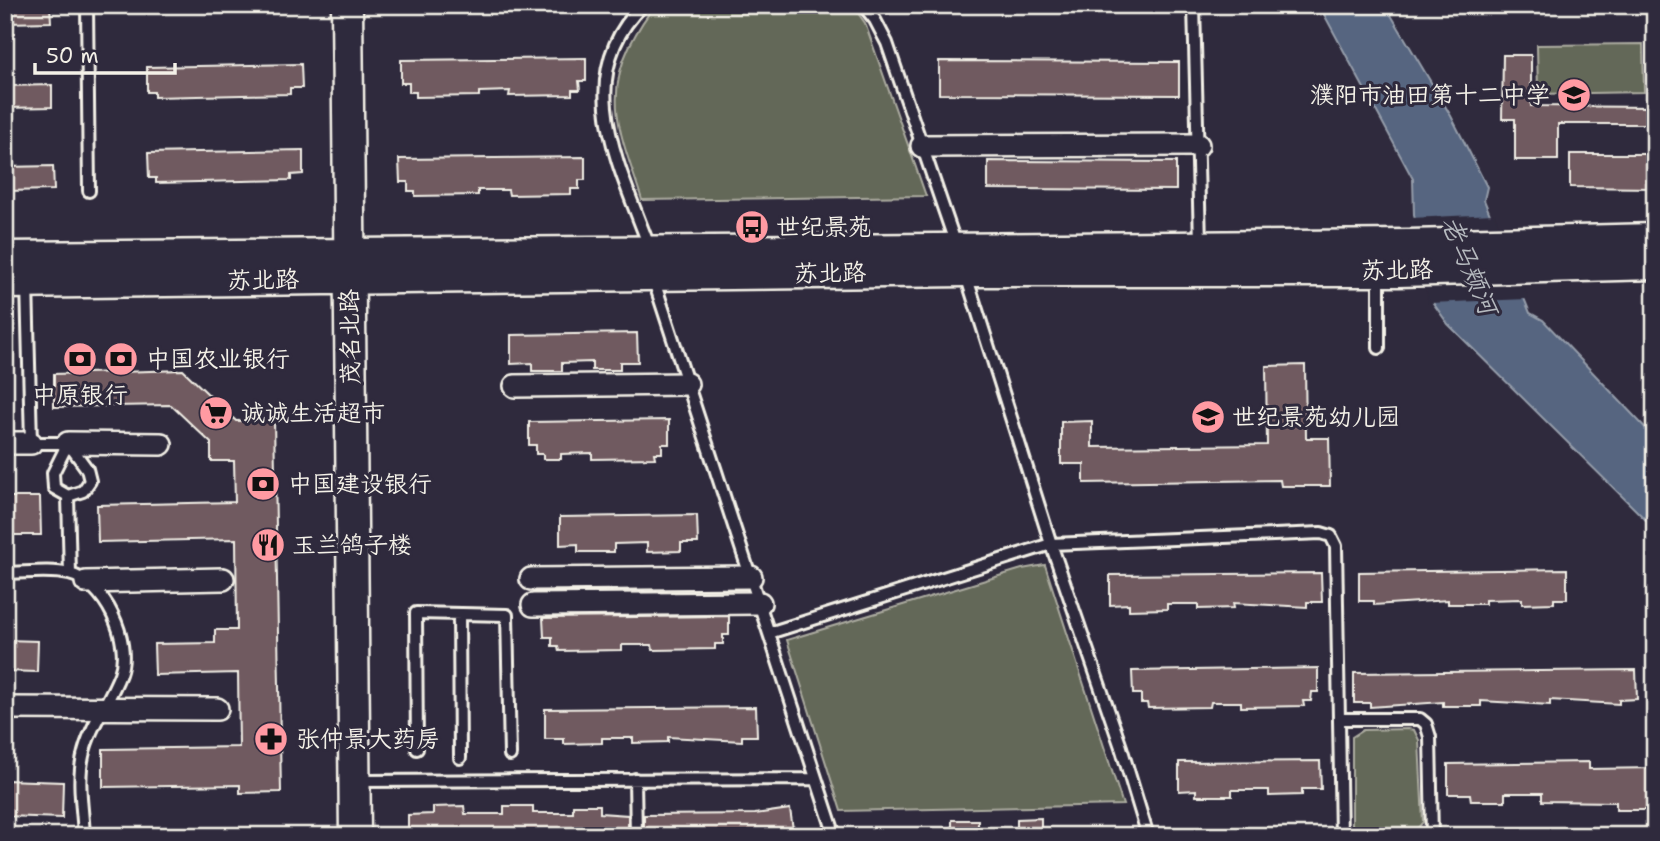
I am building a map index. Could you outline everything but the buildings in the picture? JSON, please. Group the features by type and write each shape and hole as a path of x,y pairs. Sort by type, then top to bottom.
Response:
{"main road":[{"name":"茂名北路","path":"347,5 355,836"},
{"name":"苏北路","path":"961,260 1200,246 1410,258 1541,253 1655,239"},
{"name":"苏北路","path":"1541,253 1655,264"},
{"name":"苏北路","path":"5,257 350,266"},
{"name":"苏北路","path":"16,283 350,266 651,262 961,260 1379,271 1410,258"}],"street":[{"path":"922,146 1198,145"},
{"path":"514,386 687,384"},
{"path":"5,443 31,443"},
{"path":"68,443 161,444"},
{"path":"531,579 751,577"},
{"path":"78,578 223,579"},
{"path":"533,605 760,603"},
{"path":"5,708 217,709"}],"lane":[{"path":"87,5 89,191"},
{"path":"643,5 633,15 618,41 606,70 603,96 619,165 687,384 835,836"},
{"path":"863,5 887,43 961,260 1051,544 1121,747 1147,836"},
{"path":"1194,5 1200,246"},
{"path":"1379,271 1379,348"},
{"path":"16,283 31,443 68,443"},
{"path":"68,443 87,469 90,481 83,491 68,496 54,488 53,473 68,443"},
{"path":"68,496 78,578"},
{"path":"769,633 1051,544 1321,533 1331,536 1336,546 1341,836"},
{"path":"5,573 78,578 104,602 123,640 123,663 83,754 80,773 84,836"},
{"path":"417,749 416,613 507,615 510,755"},
{"path":"459,614 460,758"},
{"path":"1339,719 1420,719 1426,724 1430,737 1432,836"},
{"path":"635,779 636,836"},
{"path":"355,781 816,779"}],"green space":[{"path":"656,5 852,5 865,23 926,196 642,200 619,124 617,87 629,47"},
{"path":"1643,44 1644,92 1538,94 1537,45"},
{"path":"1045,565 1123,805 841,811 787,640 1022,569"},
{"path":"1363,730 1414,730 1419,740 1423,822 1411,836 1358,836 1352,829 1352,737"}],"water":[{"name":"老马颊河","path":"1319,5 1385,5 1451,116 1487,187 1484,200 1530,313 1543,320 1655,438 1655,529 1448,324 1431,300 1414,215 1413,179"}],"pier":[{"path":"1494,214 1528,299 1429,303 1411,218"}],"place":[{"name":"濮阳市油田第十二中学","path":"1574,95"},
{"name":"世纪景苑","path":"752,227"},
{"name":"中原银行","path":"80,359"},
{"name":"中国农业银行","path":"121,359"},
{"name":"诚诚生活超市","path":"216,413"},
{"name":"世纪景苑幼儿园","path":"1208,417"},
{"name":"中国建设银行","path":"263,484"},
{"name":"玉兰鸽子楼","path":"268,545"},
{"name":"张仲景大药房","path":"271,739"}]}
